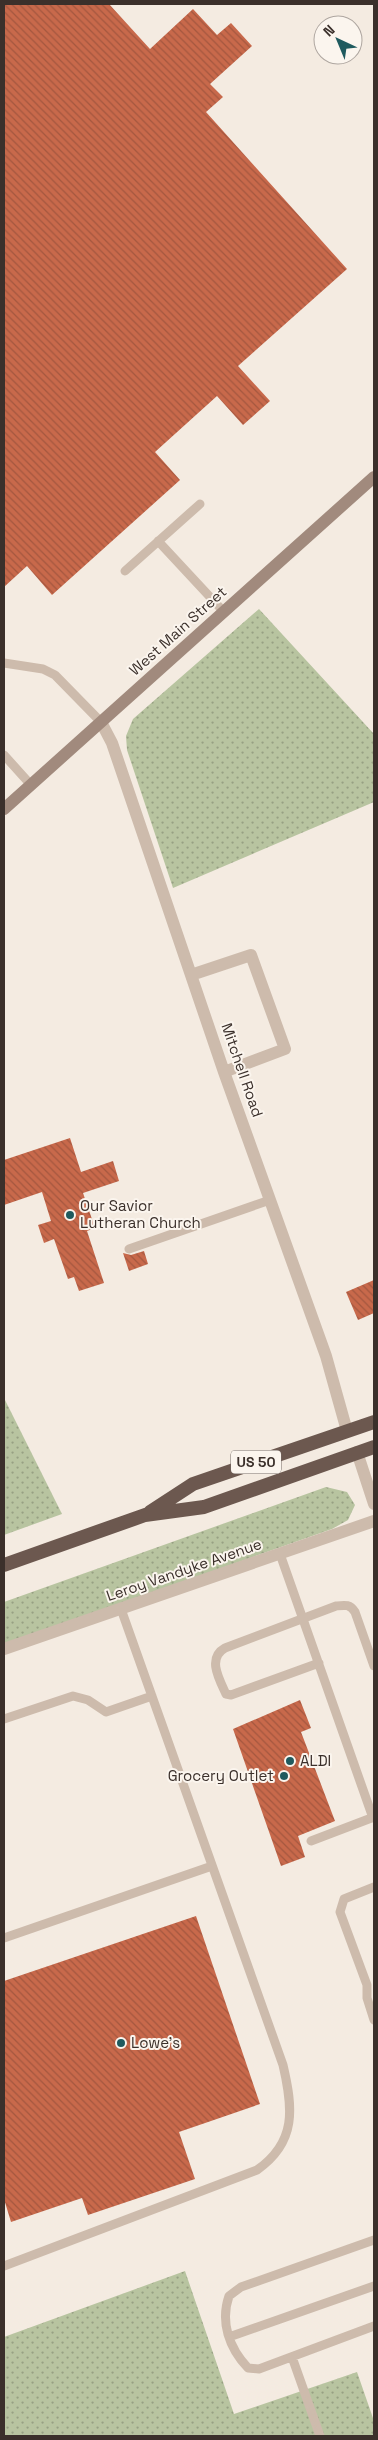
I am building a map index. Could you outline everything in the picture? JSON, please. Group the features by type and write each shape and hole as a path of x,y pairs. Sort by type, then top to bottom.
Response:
{"highway":[{"name":"US 50","path":"145,1515 193,1484 374,1422"},
{"name":"US 50","path":"4,1565 145,1515 204,1507 374,1447"}],"main road":[{"name":"West Main Street","path":"4,809 374,477"}],"street":[{"name":"Mitchell Road","path":"100,722 112,743 224,1072 326,1356 347,1431"},
{"path":"191,975 251,955 285,1049 224,1072"},
{"path":"357,1452 374,1504"},
{"name":"Leroy Vandyke Avenue","path":"4,1649 374,1521"}],"lane":[{"path":"125,571 200,504"},
{"path":"158,541 224,612"},
{"path":"4,663 43,670 56,675 100,722"},
{"path":"4,755 31,785"},
{"path":"129,1249 270,1200"},
{"path":"280,1554 373,1817 311,1841"},
{"path":"319,1663 231,1695 226,1694 215,1667 215,1659 218,1652 303,1618 346,1604 352,1607 374,1666"},
{"path":"4,2266 257,2170 272,2160 288,2130 290,2116 289,2094 283,2065 120,1609"},
{"path":"4,1719 73,1696 88,1700 106,1712 152,1696"},
{"path":"4,1938 212,1866"},
{"path":"374,1887 344,1899 340,1912 371,1984 367,1998 374,2020"},
{"path":"374,2240 241,2287 229,2296 226,2305 228,2337 233,2351 248,2368 259,2369 374,2326"},
{"path":"228,2337 374,2286"},
{"path":"292,2357 320,2436"}],"green space":[{"path":"259,609 374,734 374,802 173,888 127,750 126,736 133,719"},
{"path":"4,1398 62,1514 4,1535"},
{"path":"326,1487 347,1492 355,1505 348,1520 332,1529 4,1645 4,1602"},
{"path":"185,2271 234,2414 357,2372 374,2421 374,2436 4,2436 4,2337"}],"building":[{"path":"4,4 109,4 150,49 193,9 217,35 231,23 252,46 210,84 223,97 206,112 347,269 238,366 270,401 243,425 217,396 155,452 180,480 52,595 27,566 4,587"},
{"name":"Our Savior Lutheran Church","path":"70,1138 81,1172 113,1161 119,1181 83,1193 95,1228 87,1231 104,1283 79,1291 74,1277 68,1279 54,1239 44,1243 38,1225 51,1221 42,1192 4,1205 4,1160"},
{"path":"144,1251 148,1264 129,1271 123,1253 131,1255"},
{"path":"374,1280 374,1313 358,1320 346,1292"},
{"name":"Grocery Outlet","path":"300,1700 311,1728 301,1732 335,1821 298,1836 305,1857 281,1866 233,1729"},
{"name":"Lowe's","path":"196,1916 260,2104 179,2132 195,2179 88,2215 82,2198 11,2222 4,2199 4,1981"}],"place":[{"name":"Our Savior Lutheran Church","path":"70,1215"},
{"name":"ALDI","path":"290,1761"},
{"name":"Grocery Outlet","path":"284,1776"},
{"name":"Lowe's","path":"121,2043"}]}
